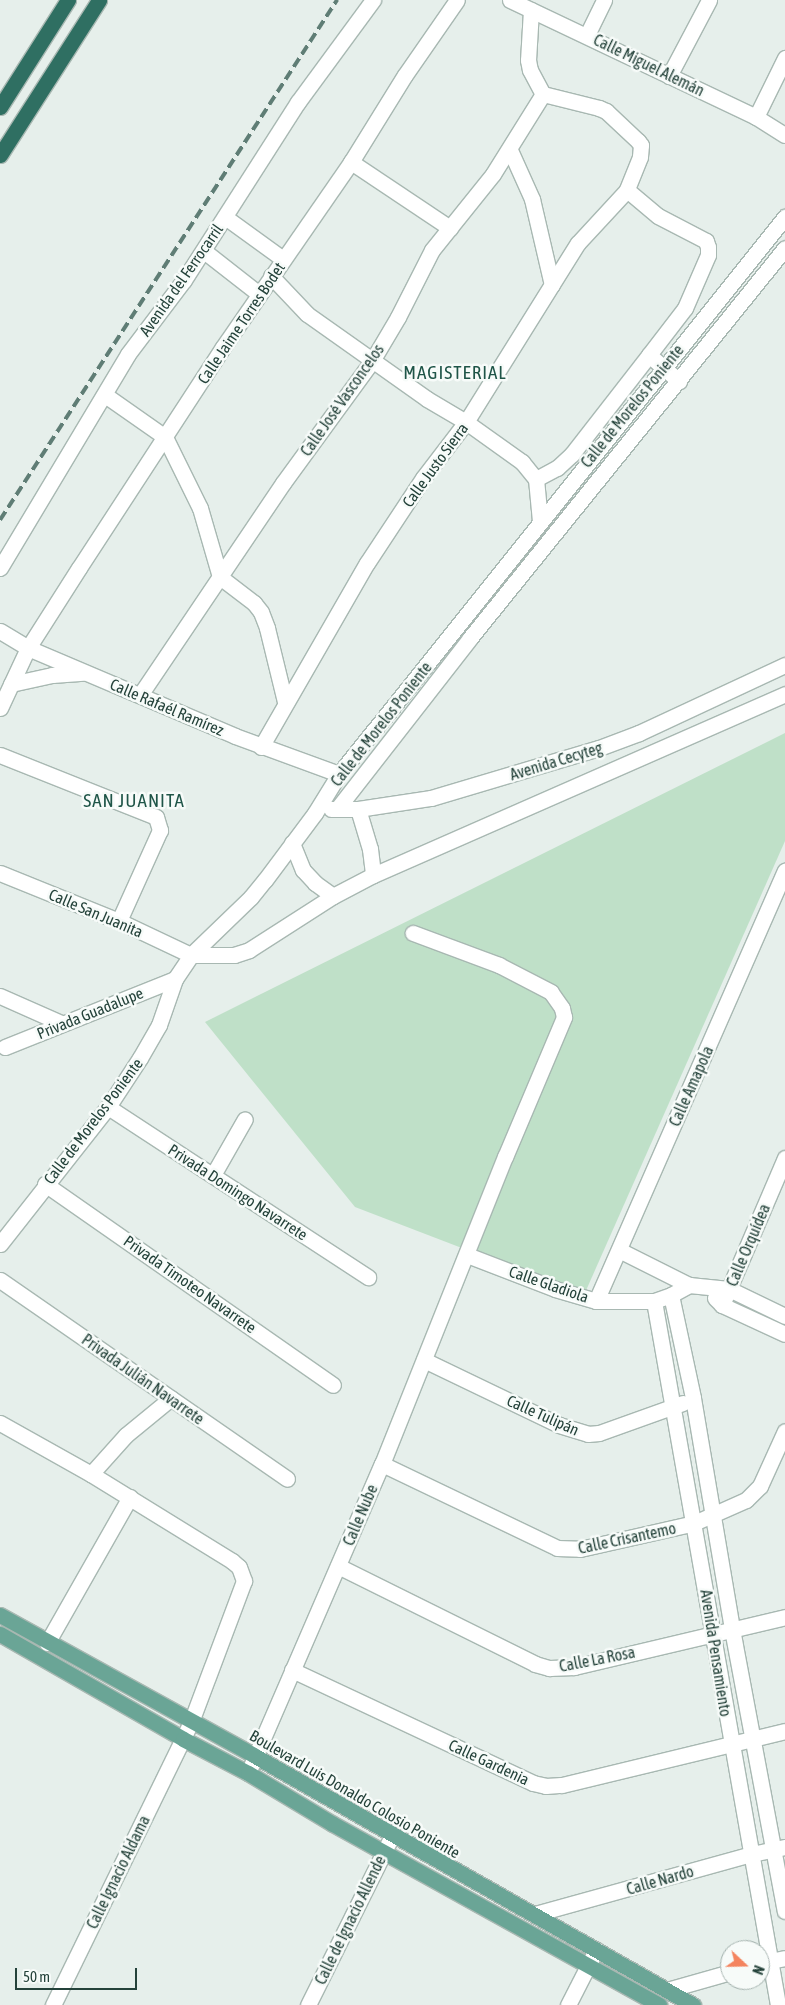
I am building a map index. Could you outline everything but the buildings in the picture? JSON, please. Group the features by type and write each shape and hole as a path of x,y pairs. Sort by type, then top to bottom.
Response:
{"highway":[{"path":"0,107 68,0"},
{"path":"0,156 100,0"}],"main road":[{"name":"Boulevard Luis Donaldo Colosio Poniente","path":"0,1615 255,1756 392,1836 535,1914 693,2005"},
{"path":"0,1634 183,1739 248,1773 384,1852 659,2005"}],"street":[{"name":"Avenida del Ferrocarril","path":"0,568 128,354 204,251 298,102 373,0"},
{"name":"Calle Jaime Torres Bodet","path":"0,708 28,648 259,294 351,162 405,76 457,0"},
{"name":"Calle Miguel Alemán","path":"510,0 756,117 785,135"},
{"path":"587,35 604,0"},
{"path":"669,76 709,0"},
{"path":"531,10 528,60 541,98 599,108 606,111 641,144 640,157 625,192 658,216 706,241 708,247 708,255 686,308 572,454 557,468 536,479"},
{"path":"756,117 785,58"},
{"name":"Calle José Vasconcelos","path":"140,695 284,483 372,361 398,317 432,250 510,150 541,98"},
{"path":"510,150 532,199 552,286"},
{"path":"351,162 450,228"},
{"name":"Calle Justo Sierra","path":"261,747 367,563 423,478 466,422 586,232 625,192"},
{"path":"225,217 283,259"},
{"name":"Calle de Morelos Poniente","path":"0,1244 45,1184 108,1107 151,1041 175,979 190,954 251,897 315,813 339,774 785,217"},
{"name":"Calle de Morelos Poniente","path":"337,809 470,638 785,248"},
{"path":"204,251 259,294"},
{"path":"742,270 758,283"},
{"path":"271,276 307,314 427,399 466,422 522,462 536,479 540,521"},
{"path":"650,355 679,381"},
{"path":"105,395 165,438 200,508 220,576 254,602 261,612 268,628 286,702"},
{"path":"588,434 602,444"},
{"path":"457,626 470,638"},
{"name":"Calle Rafaél Ramírez","path":"0,631 28,648 261,747 339,774"},
{"name":"Avenida Cecyteg","path":"315,813 337,809 358,809 431,798 599,748 639,733 785,665"},
{"path":"11,684 52,675 87,673"},
{"path":"190,954 234,954 249,950 333,896 374,875 785,694"},
{"path":"0,755 156,817 160,830 119,921"},
{"path":"358,809 370,849 374,875"},
{"path":"292,843 303,870 315,883 333,896"},
{"name":"Calle Amapola","path":"596,1301 785,870"},
{"name":"Calle San Juanita","path":"0,873 119,921 190,954"},
{"name":"Calle Nube","path":"248,1773 382,1464 505,1157 564,1017 562,1008 551,992 499,965 413,933"},
{"name":"Privada Guadalupe","path":"5,1047 175,979"},
{"path":"0,996 61,1023"},
{"name":"Privada Domingo Navarrete","path":"108,1107 368,1277"},
{"path":"214,1175 245,1119"},
{"name":"Calle Orquídea","path":"722,1305 785,1158"},
{"name":"Privada Timoteo Navarrete","path":"45,1184 333,1385"},
{"path":"619,1250 689,1285 729,1289 785,1316"},
{"name":"Calle Gladiola","path":"467,1255 555,1289 596,1301 654,1301 671,1295 689,1285"},
{"name":"Privada Julián Navarrete","path":"0,1280 287,1479"},
{"path":"706,1288 722,1305 785,1334"},
{"name":"Avenida Pensamiento","path":"671,1295 693,1398 712,1517 753,1739 779,1848 785,1911"},
{"name":"Avenida Pensamiento","path":"654,1301 674,1407 731,1744 772,1961 778,2005"},
{"name":"Calle Tulipán","path":"424,1360 559,1426 588,1434 599,1433 674,1407 693,1398"},
{"path":"91,1474 126,1435 171,1398"},
{"name":"Calle Ignacio Aldama","path":"0,1424 130,1497 232,1561 239,1566 244,1581 191,1722 53,2005"},
{"name":"Calle Crisantemo","path":"382,1464 557,1548 580,1549 694,1523 712,1517 746,1500 754,1494 785,1431"},
{"path":"48,1643 130,1497"},
{"name":"Calle La Rosa","path":"338,1566 535,1664 549,1668 574,1667 785,1616"},
{"name":"Calle Gardenia","path":"292,1670 532,1783 546,1786 562,1785 785,1731"},
{"name":"Calle de Ignacio Allende","path":"308,2005 392,1836"},
{"name":"Calle Nardo","path":"535,1914 779,1848"},
{"path":"568,2005 596,1950"},
{"path":"667,1990 720,1975"}],"green space":[{"path":"785,733 785,841 584,1295 355,1207 205,1022"}],"railway":[{"path":"0,520 337,0"}],"district":[{"name":"MAGISTERIAL","path":"455,373"},
{"name":"SAN JUANITA","path":"134,801"}]}
